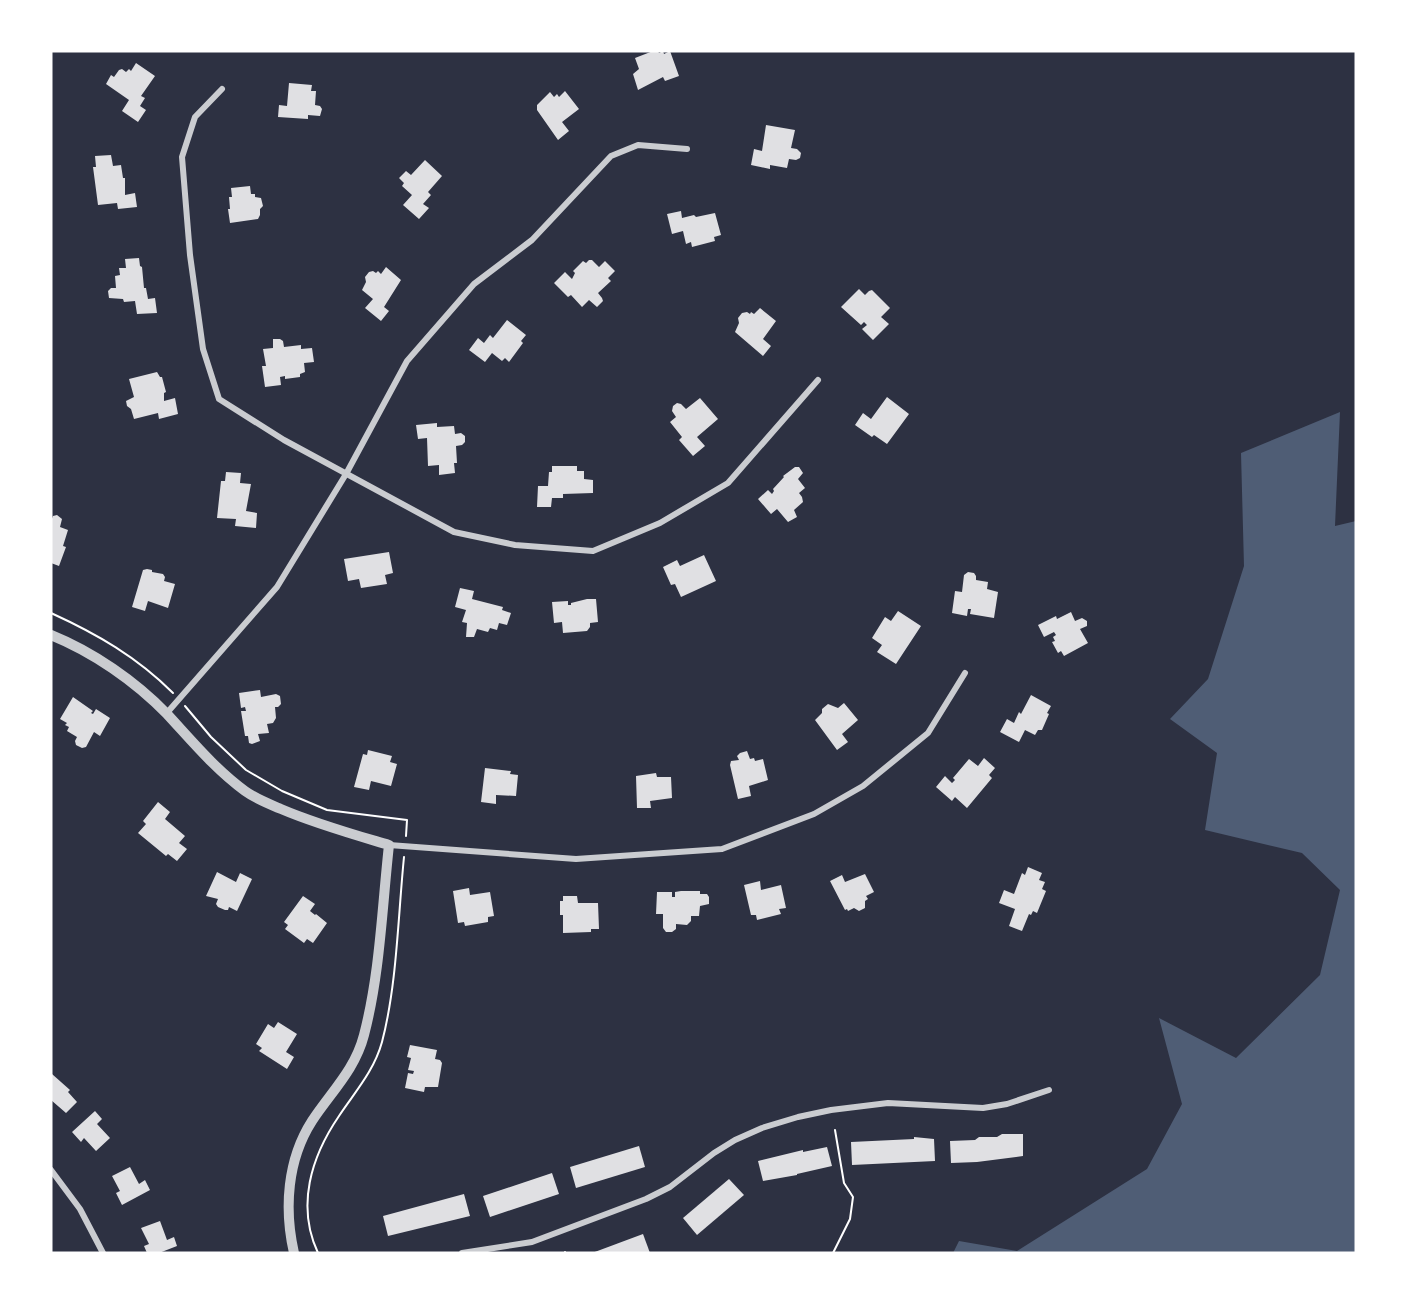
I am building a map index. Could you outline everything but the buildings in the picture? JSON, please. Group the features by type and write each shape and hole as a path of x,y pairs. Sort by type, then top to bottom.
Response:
{"street":[{"path":"222,89 195,117 182,157 190,255 203,349 219,399 284,440 454,532 515,545 593,551 660,523 728,483 818,380"},
{"path":"166,714 277,587 346,474 407,361 474,284 532,240 611,156 638,145 687,149"},
{"path":"51,635 99,660 134,684 166,714 195,747 245,791 262,801 314,822 389,845 576,859 722,849 814,814 862,786 928,733 965,673"},
{"path":"294,1253 289,1231 288,1201 294,1160 312,1121 344,1080 364,1036 374,988 389,845"},
{"path":"462,1253 532,1242 646,1199 670,1187 735,1140 762,1128 798,1117 831,1110 888,1103 983,1108 1007,1104 1049,1090"},
{"path":"51,1170 80,1209 103,1253"}],"path":[{"path":"51,613 90,630 121,650 179,699 211,737 246,770 282,791 327,810 407,820 388,1017 381,1046 365,1081 324,1139 309,1182 307,1221 318,1253"},
{"path":"833,1253 850,1218 853,1197 844,1183 835,1130"}],"water":[{"path":"1340,412 1335,526 1356,521 1356,1253 953,1253 959,1241 1017,1251 1147,1169 1182,1104 1159,1018 1236,1058 1320,975 1340,890 1302,853 1205,830 1217,753 1170,719 1208,679 1244,566 1241,453"}]}
